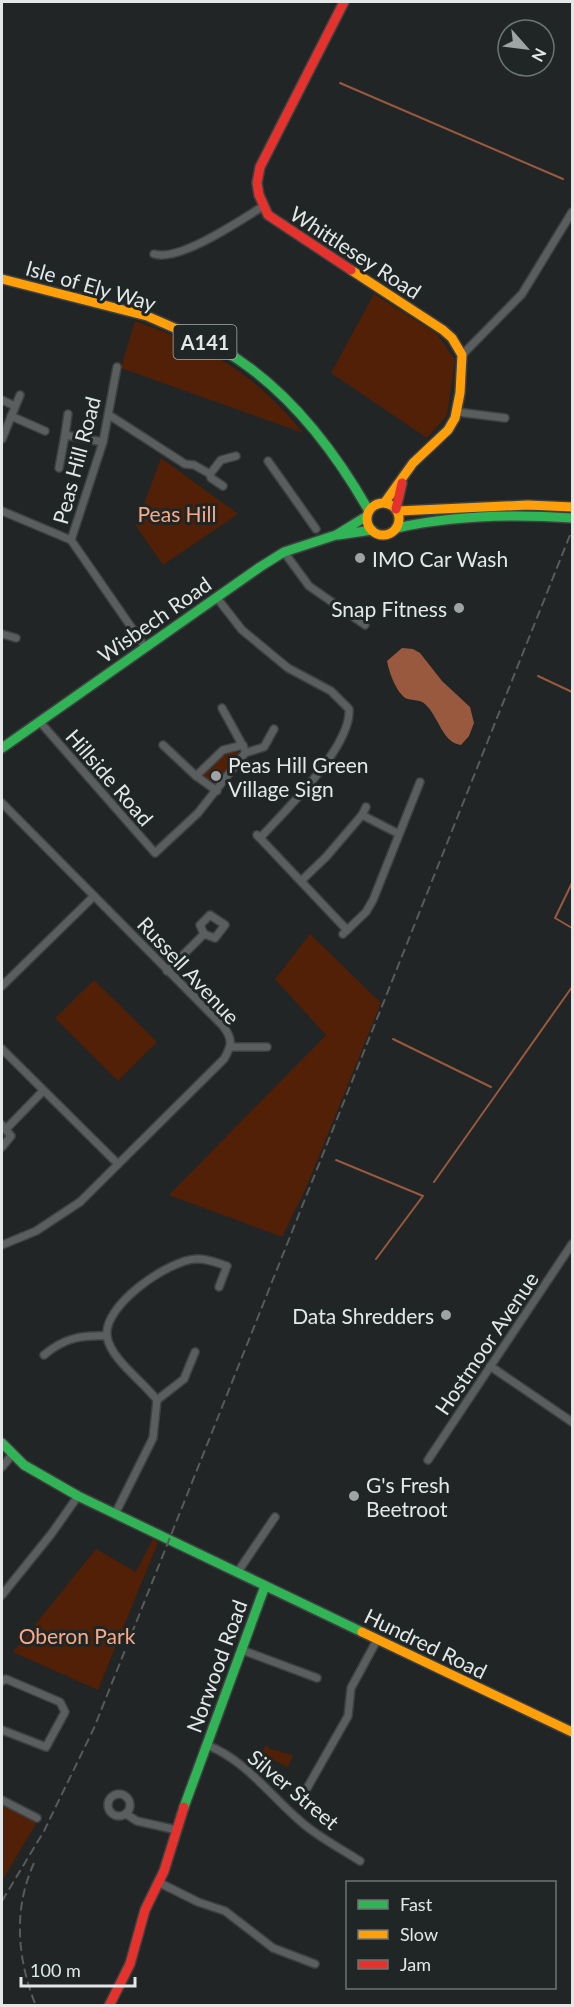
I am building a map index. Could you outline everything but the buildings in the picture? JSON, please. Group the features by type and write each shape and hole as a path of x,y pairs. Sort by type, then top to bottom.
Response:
{"main road":[{"name":"Whittlesey Road","path":"344,2 260,167 257,183 262,207 284,228 443,330 452,338 462,355"},
{"name":"Isle of Ely Way","path":"2,279 133,314 182,331 227,352 272,386 301,414 357,488 368,514"},
{"path":"368,514 402,481 414,464 448,430 457,412 462,355"},
{"path":"397,528 399,520 397,510 402,481"},
{"name":"Isle of Ely Way","path":"357,488 381,503"},
{"name":"A141","path":"381,503 397,510"},
{"path":"397,510 528,505 573,507"},
{"name":"A141","path":"368,514 372,530"},
{"name":"Wisbech Road","path":"336,535 368,514"},
{"path":"372,530 384,535 397,528 445,519 571,518"},
{"name":"Wisbech Road","path":"2,748 285,552 336,535 372,530"},
{"name":"Norwood Road","path":"2,1443 12,1455 31,1469 78,1496 265,1586 160,1883 145,1910 130,1964 114,2004"},
{"name":"Hundred Road","path":"265,1586 573,1732"}],"street":[{"path":"154,254 163,257 183,249 215,235 262,207"},
{"path":"462,355 522,294 573,212"},
{"name":"Peas Hill Road","path":"117,367 103,442 71,540 145,647"},
{"path":"2,439 20,395"},
{"path":"2,400 15,406"},
{"path":"457,412 505,418"},
{"path":"58,468 69,414"},
{"path":"109,415 185,464 194,465 210,474 211,478 223,486"},
{"path":"11,417 45,431"},
{"path":"65,435 103,442"},
{"path":"210,474 221,460 236,456"},
{"path":"268,461 316,529"},
{"path":"2,511 71,540"},
{"path":"285,552 309,586 365,625"},
{"path":"217,598 243,630 288,668 331,691 349,709 350,720 346,731 312,782 259,836 345,932 366,912 373,900 420,782"},
{"path":"2,634 16,638"},
{"path":"222,708 244,749"},
{"name":"Hillside Road","path":"40,722 155,853 182,831 217,791"},
{"path":"196,776 223,750 264,747 274,729"},
{"path":"163,745 196,776 217,791 244,749"},
{"name":"Russell Avenue","path":"2,803 231,1036 231,1047 224,1059 80,1202 36,1231 2,1245"},
{"path":"301,881 362,815 366,807"},
{"path":"362,815 399,834"},
{"path":"2,986 94,896"},
{"path":"167,971 204,934"},
{"path":"231,1047 267,1047"},
{"path":"2,1050 118,1164"},
{"path":"2,1147 10,1139 4,1126 44,1092"},
{"name":"Hostmoor Avenue","path":"428,1460 573,1244"},
{"path":"115,1514 153,1438 157,1400 137,1376 119,1361 107,1335 111,1317 119,1304 136,1290 178,1263 197,1258 227,1266 219,1287"},
{"path":"44,1355 67,1339 84,1335 107,1335"},
{"path":"157,1400 184,1379 195,1352"},
{"path":"490,1366 573,1422"},
{"path":"2,1467 12,1455"},
{"path":"2,1595 52,1533 78,1496"},
{"path":"237,1573 274,1516"},
{"path":"306,1790 348,1716 351,1688 377,1640"},
{"path":"242,1650 317,1678"},
{"path":"2,1681 6,1679 60,1702 65,1712 45,1747 2,1730"},
{"name":"Silver Street","path":"207,1745 240,1764 272,1792 299,1821 360,1861"},
{"path":"2,1800 38,1818"},
{"path":"126,1814 137,1821 177,1830"},
{"path":"160,1883 198,1902 225,1911 273,1948 315,1964"}],"green space":[{"path":"374,294 437,334 455,360 447,415 427,438 331,373"},
{"path":"135,321 184,341 228,364 266,394 303,433 121,368"},
{"name":"Peas Hill","path":"161,458 238,514 163,565 136,526"},
{"path":"233,751 240,753 239,757 216,785 202,776 225,753"},
{"path":"310,934 381,1003 306,1188 282,1237 169,1195 326,1035 275,979"},
{"path":"94,980 157,1042 118,1081 55,1018"},
{"name":"Oberon Park","path":"153,1539 158,1542 98,1690 13,1652 96,1549 136,1572"},
{"path":"266,1745 270,1749 293,1755 288,1767 273,1760 270,1764 265,1761 266,1758 260,1754"},
{"path":"2,1805 37,1822 2,1881"}],"shaded area":[{"path":"402,648 413,649 420,653 442,681 470,707 474,723 469,736 461,745 445,735 426,705 420,701 410,700 399,692 387,661"}],"waterway":[{"path":"340,83 563,179"},
{"path":"538,676 572,692"},
{"path":"572,883 555,918 572,928"},
{"path":"434,1182 572,987"},
{"path":"393,1039 491,1087"},
{"path":"336,1160 423,1196 376,1259"}],"railway":[{"path":"2,1901 44,1831 94,1728 572,530"},
{"path":"34,1863 23,1898 20,1934 21,1952 36,2006"}],"traffic: fast":[{"path":"218,347 264,379 304,418 339,463 369,511"},
{"path":"2,748 260,567 284,552 336,535 367,516"},
{"path":"397,528 441,520 484,517 572,518"},
{"path":"338,535 372,530"},
{"path":"2,1443 24,1465 78,1496 362,1632"},
{"path":"184,1807 265,1586"}],"traffic: slow":[{"path":"351,270 443,330 452,338 462,355 460,393 455,418 448,430 413,463 385,502"},
{"path":"2,279 147,316 218,347"},
{"path":"383,503 394,508 399,519 394,530 383,535 372,530 367,519 372,508 383,503"},
{"path":"398,511 528,505 572,507"},
{"path":"362,1632 572,1732"}],"traffic: jam":[{"path":"344,2 260,167 257,183 259,195 268,215 351,270"},
{"path":"396,509 402,483"},
{"path":"109,2006 130,1964 145,1910 164,1871 184,1807"}],"place":[{"name":"IMO Car Wash","path":"360,558"},
{"name":"Snap Fitness","path":"459,608"},
{"name":"Peas Hill Green Village Sign","path":"216,776"},
{"name":"Data Shredders","path":"446,1315"},
{"name":"G's Fresh Beetroot","path":"354,1496"}]}
